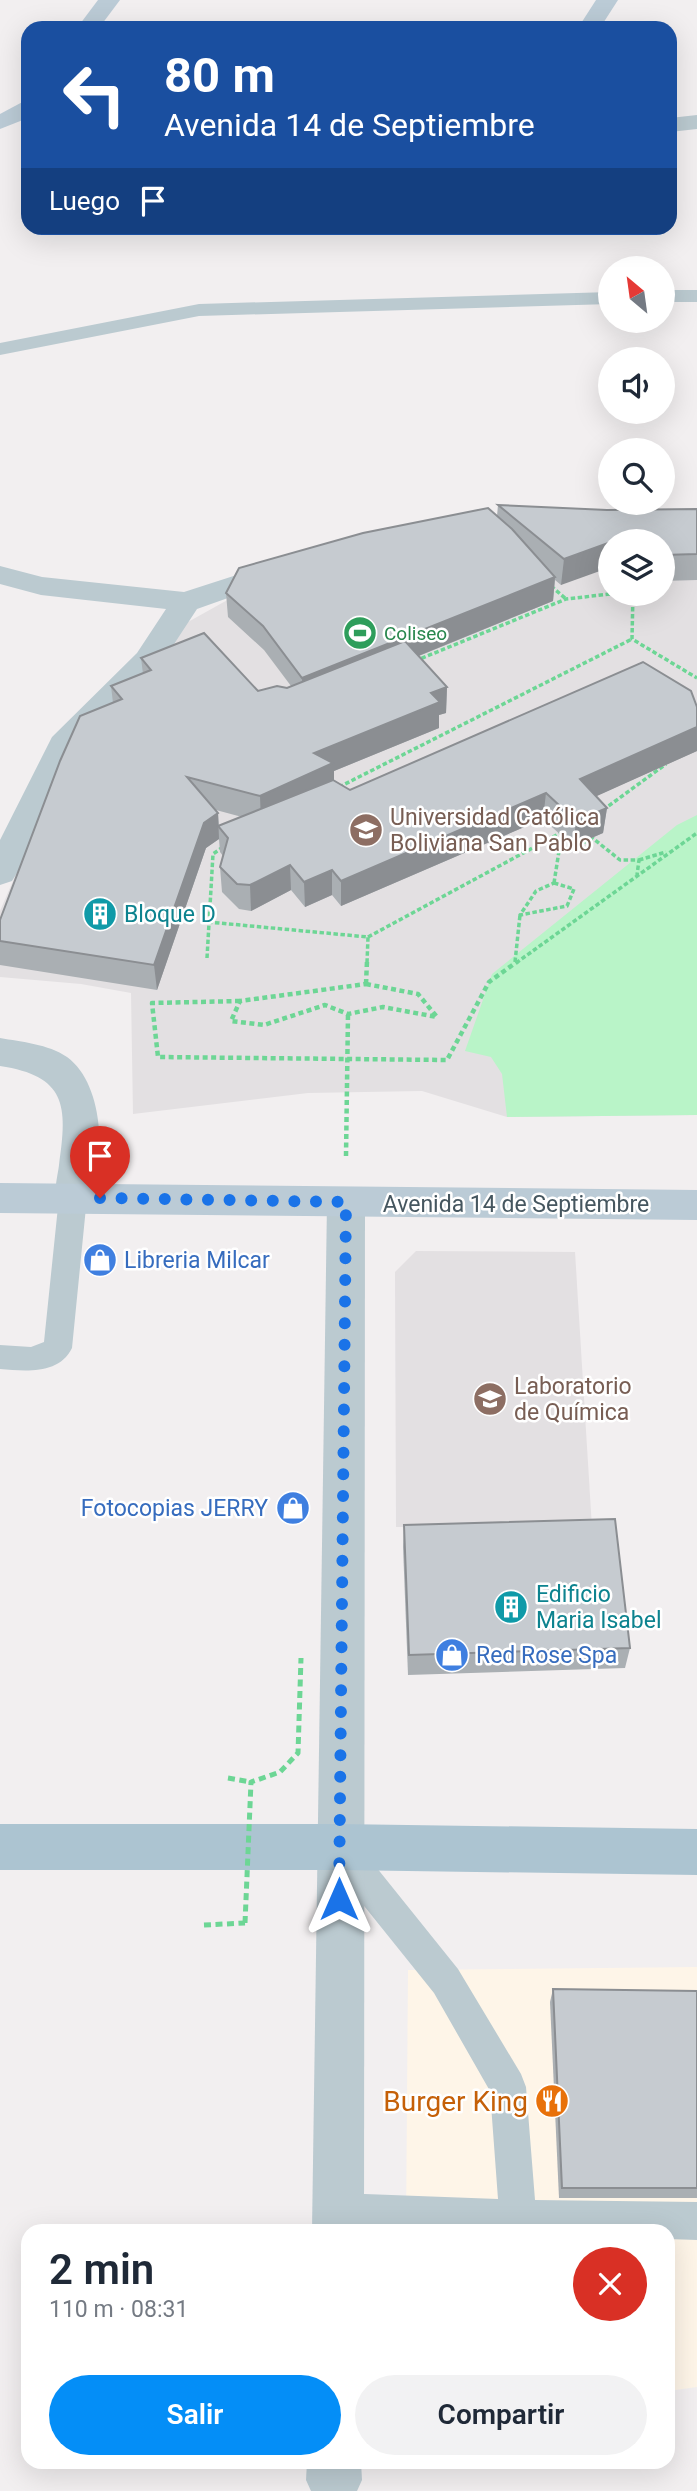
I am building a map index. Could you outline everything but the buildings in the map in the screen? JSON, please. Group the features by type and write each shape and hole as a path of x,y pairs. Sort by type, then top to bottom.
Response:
{"main road":[{"path":"93,21 109,0"},
{"path":"594,21 607,0"},
{"path":"0,123 21,112"},
{"path":"0,123 21,122"},
{"name":"Avenida 14 de Septiembre","path":"0,1198 697,1205"},
{"path":"0,1847 339,1847 697,1852"}],"street":[{"path":"677,124 697,122"},
{"path":"0,575 41,586 186,603 307,562"},
{"path":"0,873 68,737 148,660 186,603"},
{"path":"0,1052 34,1057 59,1069 69,1081 82,1114 73,1197"},
{"path":"338,2221 346,1202"}],"lane":[{"path":"676,296 697,296"},
{"path":"0,349 199,310 598,298"},
{"path":"0,1357 37,1359 48,1357 58,1348 73,1197"},
{"path":"339,1847 446,1981 508,2087 518,2218"},
{"path":"338,2221 518,2218 697,2221"}],"path":[{"path":"546,583 566,599"},
{"path":"411,662 566,599 598,595"},
{"path":"632,639 633,606"},
{"path":"632,639 697,678"},
{"path":"330,792 632,639"},
{"path":"596,814 667,763"},
{"path":"208,922 368,937 575,825"},
{"path":"584,832 620,860 639,860 671,850"},
{"path":"240,1002 230,1021 264,1025 325,1005 348,1014 383,1007 437,1017 418,994 366,984 240,1002 152,1003 158,1057 447,1060 489,982 697,833"},
{"path":"554,883 559,851 593,839"},
{"path":"207,958 213,854 232,841"},
{"path":"637,875 639,860"},
{"path":"515,962 520,915 536,891 554,883 574,889 567,906 520,915"},
{"path":"366,984 368,937"},
{"path":"346,1202 348,1014"},
{"path":"228,1779 251,1782 280,1772 298,1753 301,1658"},
{"path":"204,1925 245,1923 251,1782"}],"shaded area":[{"name":"Universidad Católica Boliviana San Pablo","path":"697,531 697,1115 507,1117 422,1091 308,1093 133,1114 131,993 81,984 0,977 0,911 70,748 179,627 240,593 363,557 598,539 598,606 675,606 675,533"},
{"name":"Laboratorio de Química","path":"416,1251 575,1252 592,1528 396,1527 395,1272"},
{"name":"Burger King","path":"697,1967 697,2387 675,2390 675,2224 406,2224 408,1970"}],"green space":[{"path":"697,815 697,1115 507,1117 502,1074 491,1057 465,1051 492,974 677,825"}],"place":[{"name":"Coliseo","path":"360,633"},
{"name":"Universidad Católica Boliviana San Pablo","path":"366,830"},
{"name":"Bloque D","path":"100,914"},
{"name":"Libreria Milcar","path":"100,1260"},
{"name":"Laboratorio de Química","path":"490,1399"},
{"name":"Fotocopias JERRY","path":"293,1508"},
{"name":"Edificio Maria Isabel","path":"511,1607"},
{"name":"Red Rose Spa","path":"452,1655"},
{"name":"Burger King","path":"552,2101"}],"route":[{"path":"100,1198 346,1202 339,1899"}]}
